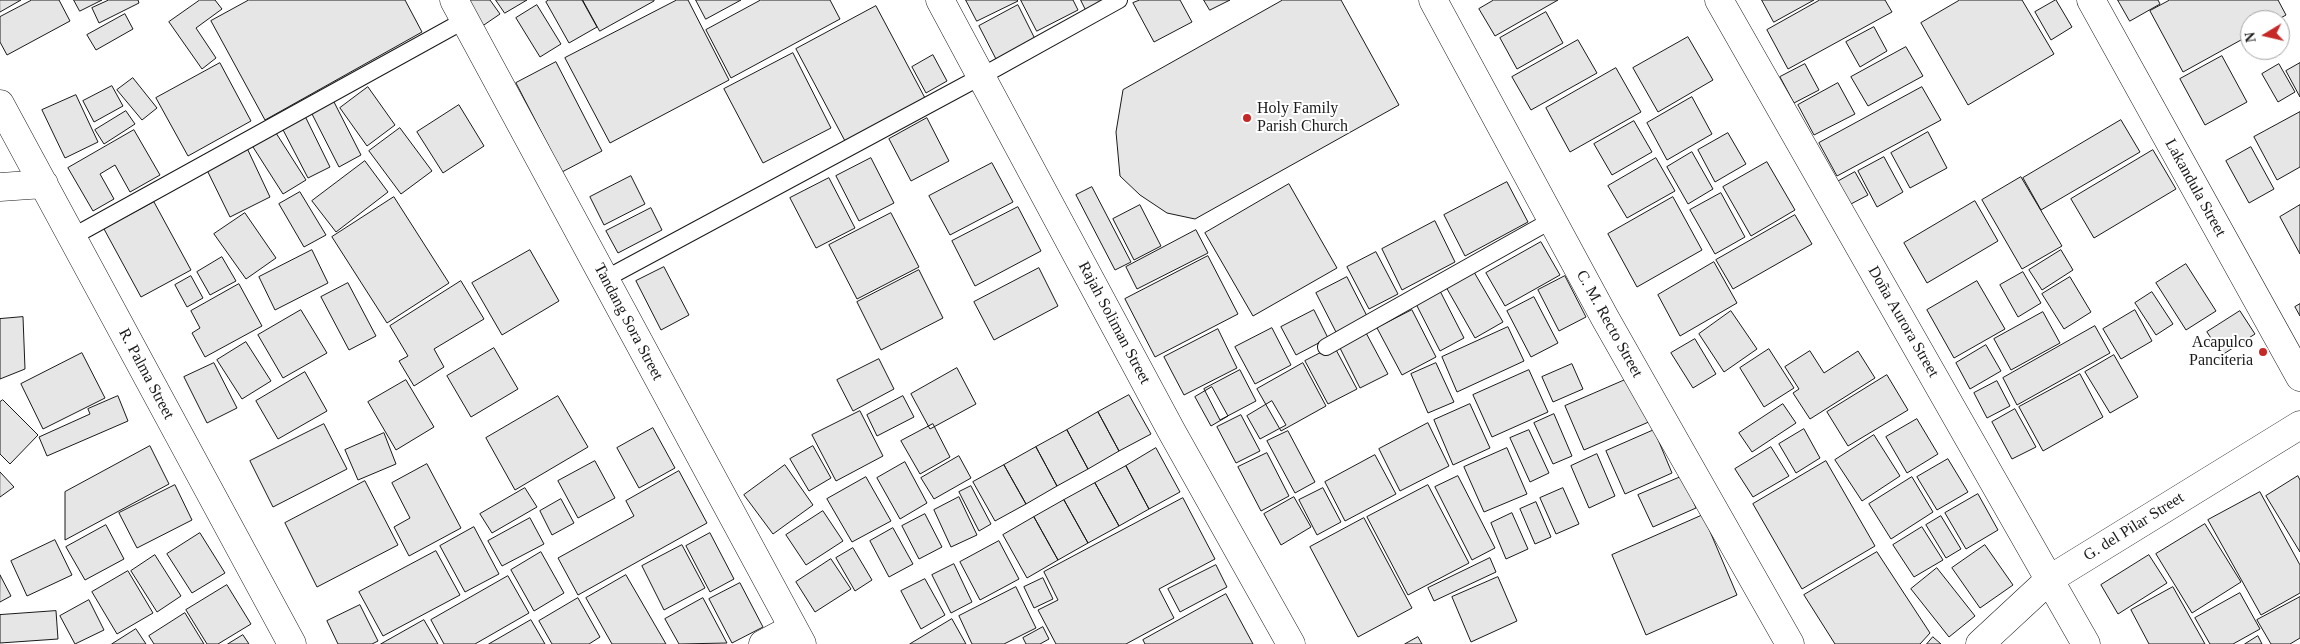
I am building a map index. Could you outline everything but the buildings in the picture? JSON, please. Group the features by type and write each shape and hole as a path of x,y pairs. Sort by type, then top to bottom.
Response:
{"street":[{"name":"Rajah Soliman Street","path":"940,0 1172,432 1291,644"},
{"name":"C. M. Recto Street","path":"1433,0 1605,318 1790,644"},
{"name":"Doña Aurora Street","path":"1719,0 2086,644"},
{"name":"Lakandula Street","path":"2091,0 2300,377"},
{"name":"Tandang Sora Street","path":"460,10 797,636"},
{"name":"R. Palma Street","path":"0,104 292,644"},
{"path":"0,187 44,184"},
{"name":"G. del Pilar Street","path":"1980,644 2050,579 2300,425"},
{"path":"763,644 797,636"}],"lane":[{"path":"604,278 982,76 1119,0"},
{"path":"72,237 460,10"},
{"path":"1326,347 1552,220"}],"place":[{"name":"Holy Family Parish Church","path":"1247,118"},
{"name":"Acapulco Panciteria","path":"2263,352"}]}
